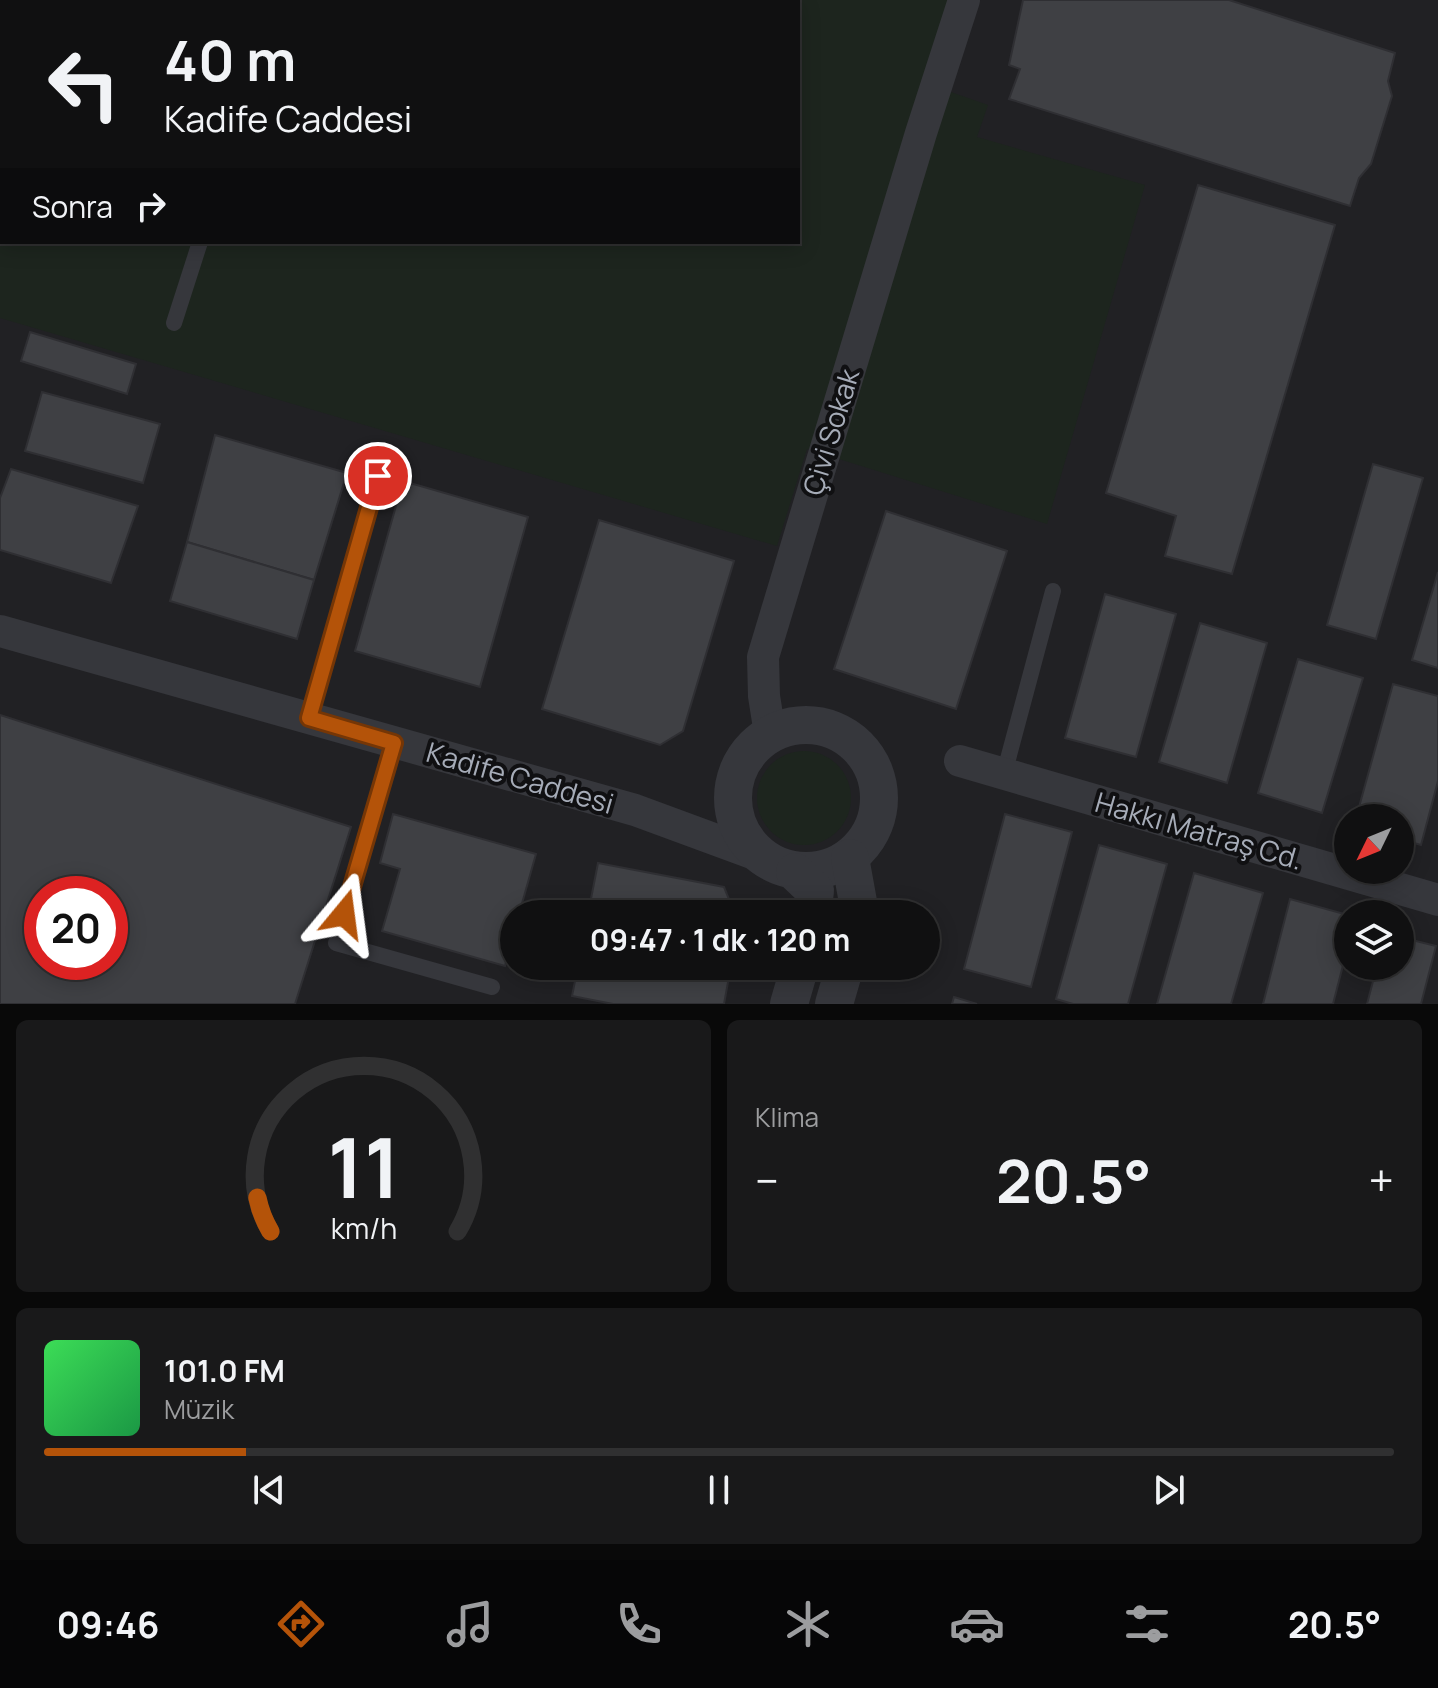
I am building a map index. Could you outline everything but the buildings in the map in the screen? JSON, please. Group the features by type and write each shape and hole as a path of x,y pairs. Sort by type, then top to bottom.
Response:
{"street":[{"name":"Çivi Sokak","path":"770,734 764,696 763,657 964,0"},
{"name":"Kadife Caddesi","path":"0,631 635,810 760,856"},
{"path":"795,872 824,870 850,858 867,840 878,818 880,793 874,769 861,748 841,733 818,726 793,725 770,734 751,749 738,769 732,792 735,816 744,838 760,856 795,872 815,891 814,900"},
{"name":"Hakkı Matraş Cd.","path":"960,761 1438,900"},
{"path":"850,858 858,900"},
{"path":"789,1004 796,980"},
{"path":"834,1004 841,980"}],"lane":[{"path":"174,323 199,244"},
{"path":"309,718 378,476"},
{"path":"1004,774 1053,591"},
{"path":"394,743 336,943 492,987"}],"shaded area":[{"path":"800,0 1438,0 1438,1004 0,1004 0,244 800,244"},
{"path":"800,0 951,0 928,84 988,105 977,137 1145,185 1047,524 807,449 777,546 0,318 0,244 800,244"},
{"path":"804,751 822,755 837,765 847,780 851,798 847,816 837,831 822,841 804,845 786,841 771,831 761,816 757,798 761,780 771,765 786,755"}],"route":[{"path":"344,914 394,743 309,718 378,476"}]}
